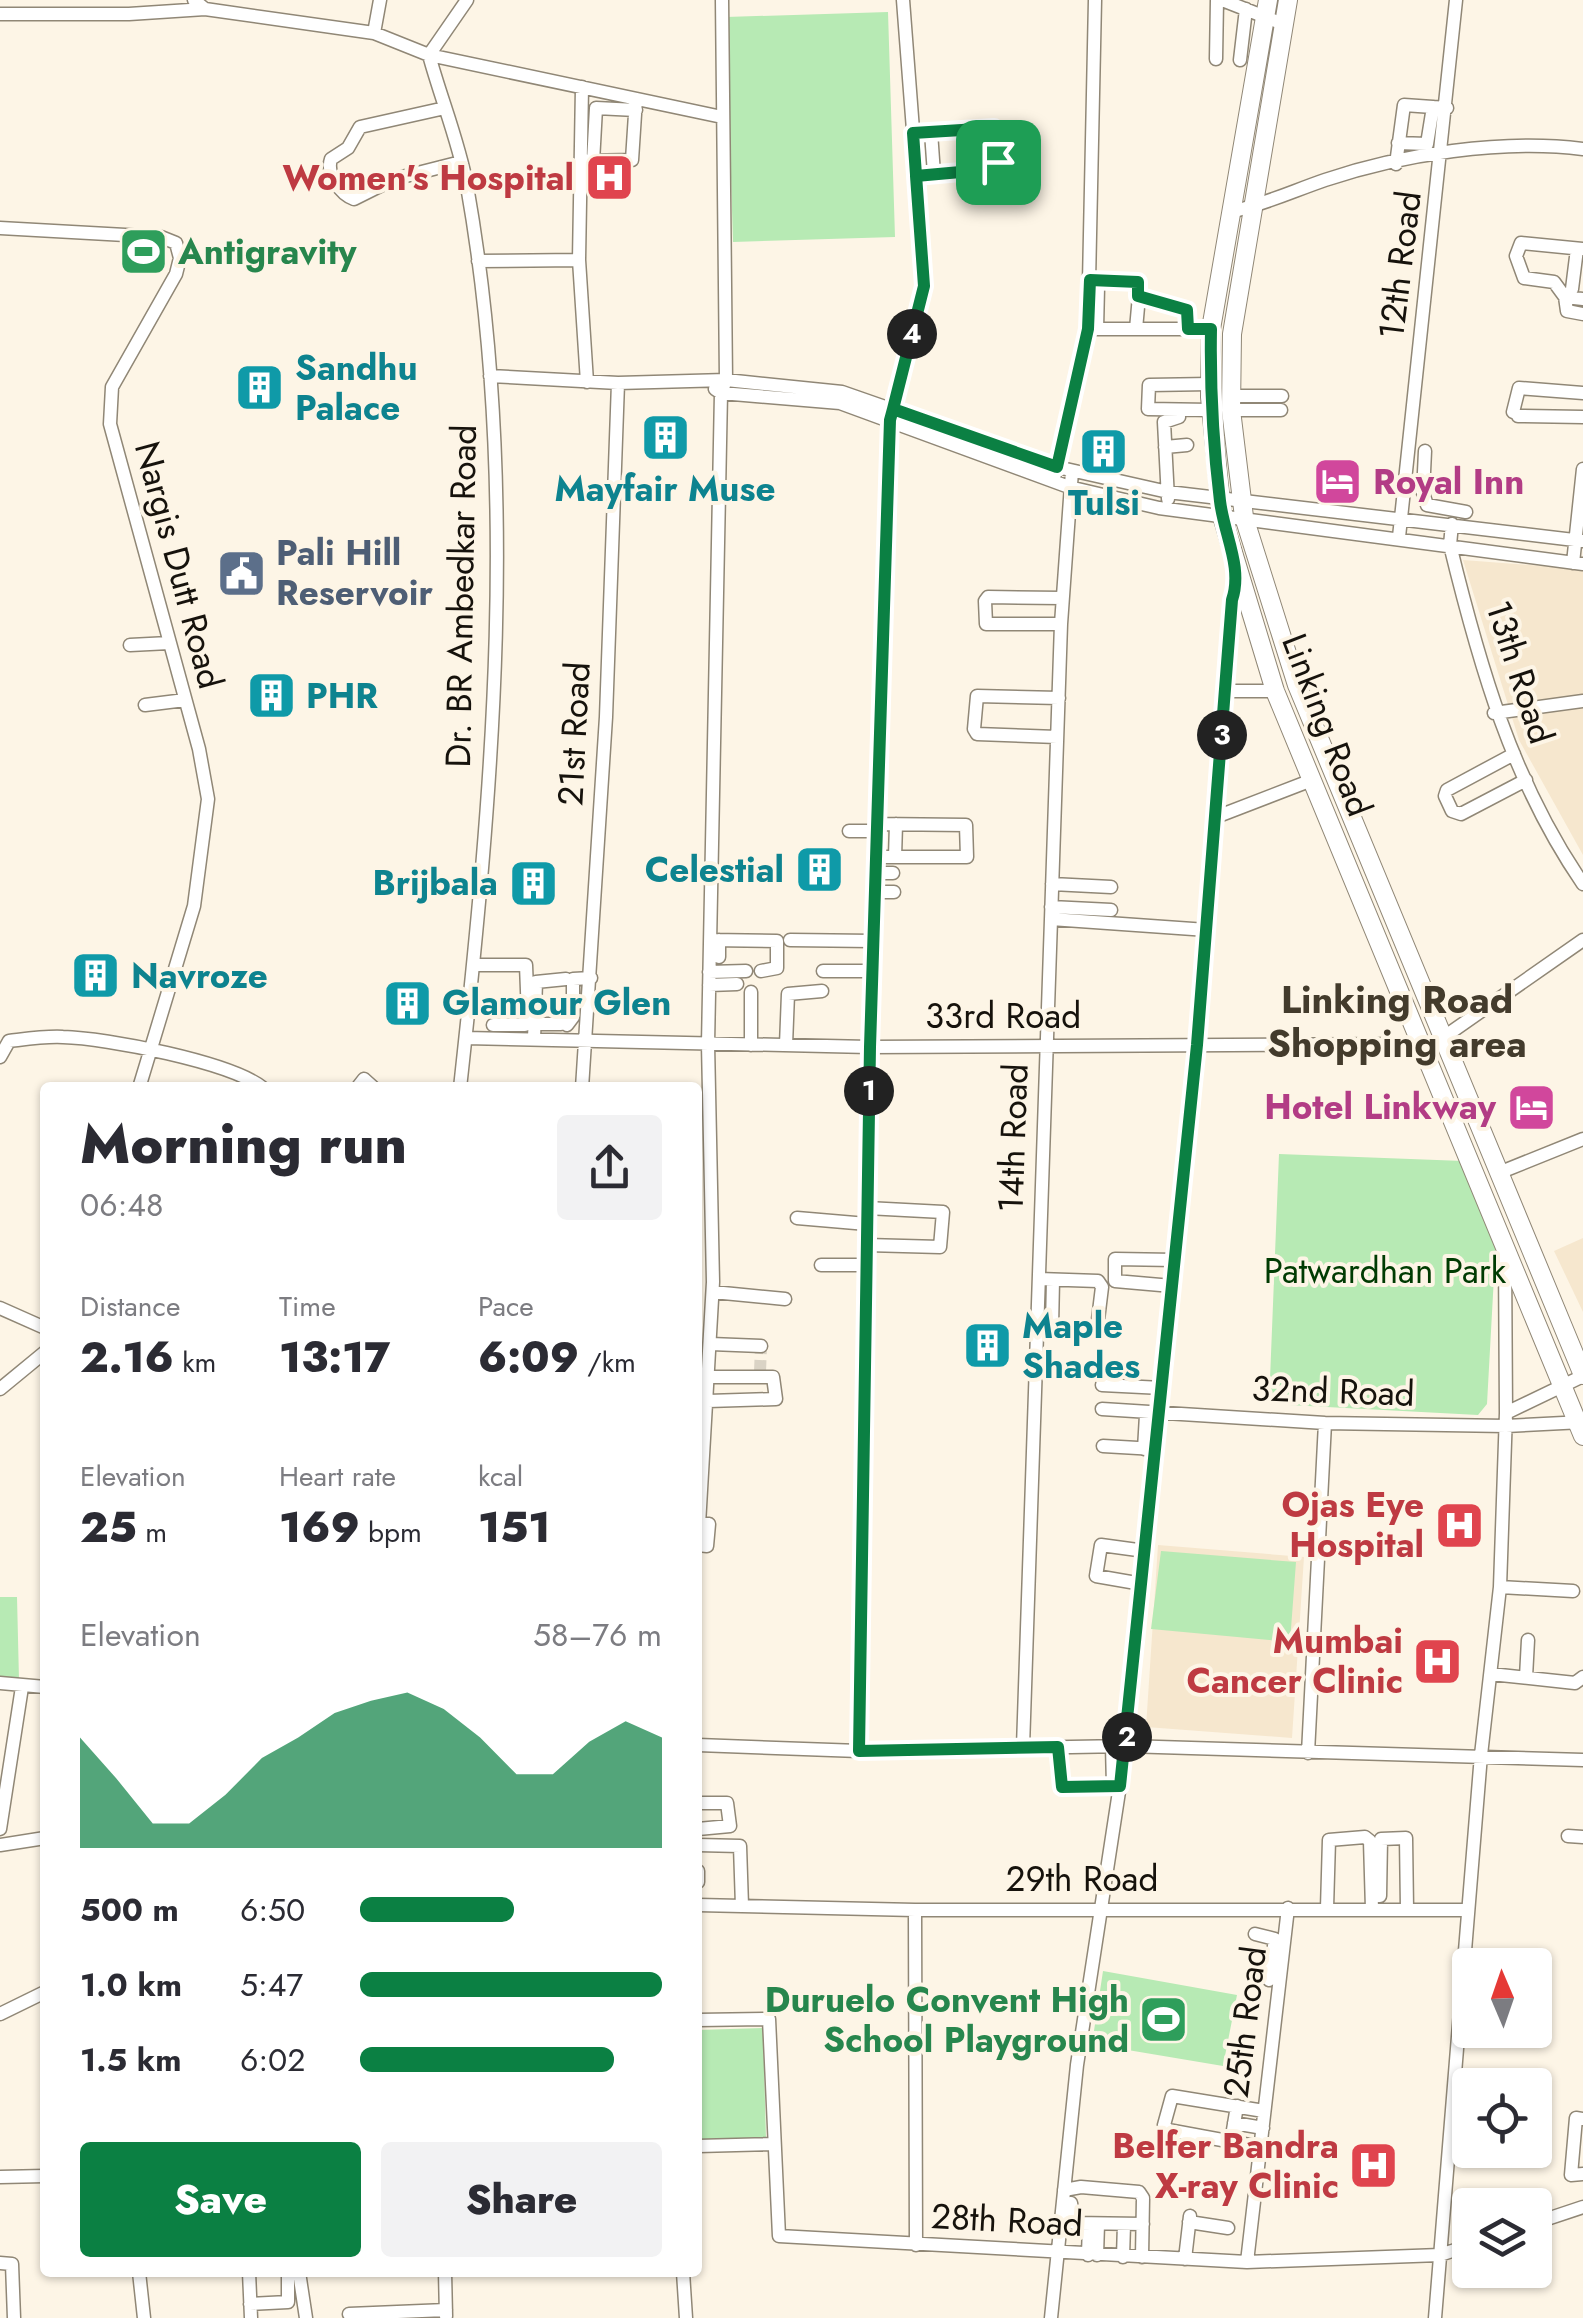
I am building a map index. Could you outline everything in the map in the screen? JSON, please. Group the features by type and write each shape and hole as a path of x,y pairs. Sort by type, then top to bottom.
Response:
{"main road":[{"name":"Linking Road","path":"1288,0 1272,14 1261,40 1212,323 1210,384 1221,508 1238,581 1275,692 1581,1427"},
{"name":"Linking Road","path":"1272,14 1253,207 1232,334 1232,403 1242,508 1297,685 1583,1376"},
{"path":"1275,692 1297,685"}],"street":[{"path":"374,33 380,0"},
{"path":"429,55 467,0"},
{"path":"702,1478 713,1401 714,1344 708,1044 709,978 715,940 724,387 722,0"},
{"path":"859,1751 870,1047 892,414 924,286 903,0"},
{"path":"1052,482 1093,329 1095,0"},
{"path":"1216,59 1220,0 1272,14"},
{"name":"12th Road","path":"1399,537 1443,154 1440,108 1456,0"},
{"path":"4,9 199,5 374,33 429,55 582,87 636,104 722,116"},
{"path":"1240,60 1240,32 1246,9"},
{"path":"1217,24 1261,40"},
{"name":"Dr. BR Ambedkar Road","path":"429,55 461,162 478,262 499,478 492,751 461,1082"},
{"path":"582,87 587,162"},
{"path":"587,162 625,162 634,157 636,104"},
{"path":"587,382 579,260 596,108 636,104"},
{"path":"1396,164 1398,143 1404,105 1440,108 1428,142 1398,143"},
{"path":"445,108 360,128 348,148 331,159 330,173 345,195 354,200 394,179 461,162"},
{"path":"913,133 994,128 998,162 994,169 916,176"},
{"path":"931,132 934,174"},
{"path":"1230,212 1328,178 1443,154 1533,142 1583,149"},
{"name":"Nargis Dutt Road","path":"0,228 150,235 176,243 180,258 176,274 112,387 108,404 208,800 194,906 140,1082"},
{"path":"478,262 579,260"},
{"path":"1576,274 1567,311 1583,314"},
{"path":"1094,280 1138,282 1136,329"},
{"path":"1138,296 1187,310 1188,323"},
{"path":"1093,329 1212,323"},
{"path":"490,376 842,392 1052,482 1168,509 1242,508 1404,518 1427,510 1579,541"},
{"name":"21st Road","path":"583,1082 588,1040 618,382"},
{"path":"1210,384 1150,385 1148,409 1212,412"},
{"path":"1518,388 1580,393 1579,414 1516,414 1518,388"},
{"path":"1232,403 1281,403"},
{"path":"1168,509 1166,419 1212,412"},
{"path":"892,414 1072,472 1168,492 1221,508"},
{"path":"1165,448 1187,445"},
{"path":"1409,451 1429,451 1427,510"},
{"path":"1242,508 1399,537 1578,563 1583,469"},
{"name":"14th Road","path":"1023,1747 1037,1327 1046,1279 1046,1046 1058,738 1054,712 1072,472"},
{"path":"1404,518 1427,510"},
{"name":"13th Road","path":"1462,516 1450,544 1494,712 1583,884"},
{"path":"1050,2318 1116,1786 1154,1415 1162,1388 1170,1259 1197,1045 1232,600 1238,581"},
{"path":"988,597 1062,611 986,624 985,601 988,597"},
{"path":"1046,610 1062,611"},
{"path":"130,645 169,643"},
{"path":"1226,691 1275,692"},
{"path":"1054,712 976,696 974,729 977,734 1058,738"},
{"path":"145,704 185,700"},
{"path":"1494,712 1583,701"},
{"path":"1514,754 1447,790 1445,796 1452,811 1461,814 1526,780"},
{"path":"1216,817 1312,780"},
{"path":"896,824 896,857"},
{"path":"848,831 896,824 966,825 968,857 876,857"},
{"path":"874,892 893,892 892,873 875,874"},
{"path":"1052,884 1112,887"},
{"path":"1051,913 1111,910"},
{"path":"1051,913 1207,930"},
{"path":"715,940 719,957"},
{"path":"715,940 776,941 777,968 761,971"},
{"path":"790,940 873,941"},
{"path":"1444,1037 1583,940"},
{"path":"474,965 526,965 529,1028"},
{"path":"823,971 872,970"},
{"path":"709,978 746,971"},
{"path":"493,1025 529,1028 564,1024 574,1017 573,979 591,978"},
{"path":"709,978 736,984"},
{"path":"529,1028 537,981 566,979"},
{"path":"786,1046 788,994 822,991"},
{"path":"751,992 751,1044"},
{"name":"33rd Road","path":"466,1038 529,1028 588,1040 786,1046 1421,1044"},
{"path":"0,1057 9,1041 64,1037 147,1050 228,1070 252,1082"},
{"path":"1501,1172 1583,1139"},
{"path":"866,1245 940,1247 943,1212 867,1208"},
{"path":"797,1218 867,1224"},
{"path":"1435,2318 1481,1755 1500,1588 1506,1420 1505,1248"},
{"path":"702,1256 713,1255"},
{"path":"1168,1286 1114,1282 1115,1257 1170,1259"},
{"path":"820,1265 866,1265"},
{"path":"1037,1327 1052,1327 1100,1327 1102,1287 1098,1282 1046,1279 1052,1327"},
{"path":"712,1292 785,1299"},
{"path":"0,1308 40,1326"},
{"path":"714,1344 761,1346"},
{"path":"0,1389 40,1356"},
{"path":"713,1375 760,1372"},
{"path":"713,1375 773,1377 776,1399 713,1401"},
{"path":"1506,1420 1583,1376"},
{"path":"1102,1385 1162,1388"},
{"name":"32nd Road","path":"1104,1411 1325,1423 1506,1420 1581,1427"},
{"path":"1308,1754 1325,1423"},
{"path":"1103,1446 1150,1449"},
{"path":"1500,1588 1573,1591"},
{"path":"1526,1677 1528,1640"},
{"path":"1492,1674 1574,1682 1583,1676"},
{"path":"0,1683 40,1687"},
{"path":"0,1829 22,1687"},
{"path":"702,1745 859,1751 1117,1748 1583,1760"},
{"path":"1058,1749 1062,1787 1116,1786"},
{"path":"702,1803 727,1803 730,1826 702,1830"},
{"path":"1328,1908 1328,1840 1365,1837 1370,1840 1376,1909"},
{"path":"1376,1909 1380,1842 1383,1838 1403,1837 1408,1841 1408,1910"},
{"path":"0,1845 40,1839"},
{"path":"702,1845 740,1846 742,1906"},
{"name":"29th Road","path":"702,1905 915,1910 1468,1910"},
{"path":"1260,1908 1256,1934 1275,1939 1274,1975"},
{"name":"25th Road","path":"1247,2262 1274,1975 1288,1908"},
{"path":"915,1910 916,2245"},
{"path":"0,2014 40,1994"},
{"path":"702,2020 769,2019 773,2144 702,2146"},
{"path":"1255,2156 1231,2142 1168,2130 1164,2125 1172,2096 1264,2111"},
{"path":"1231,2142 1237,2106"},
{"path":"1583,2119 1576,2118 1571,2175 1583,2174"},
{"path":"1234,2123 1262,2128"},
{"name":"28th Road","path":"773,2144 779,2236 1247,2262 1440,2255 1452,2251"},
{"path":"0,2176 40,2176"},
{"path":"1068,2190 1081,2187 1140,2192 1130,2224 1129,2257"},
{"path":"1068,2190 1070,2220 1130,2224"},
{"path":"1552,2217 1583,2207"},
{"path":"1186,2259 1190,2219 1228,2228"},
{"path":"1092,2255 1093,2224"},
{"path":"1129,2257 1130,2224"},
{"path":"0,2262 12,2264 14,2318"},
{"path":"140,2277 144,2318"},
{"path":"249,2277 251,2311 288,2302 288,2277"},
{"path":"300,2277 306,2318"},
{"path":"349,2314 446,2314 446,2277"},
{"path":"683,2277 686,2318"}],"shaded area":[{"path":"1463,560 1583,569 1583,855 1519,740"},
{"path":"1583,1238 1583,1312 1554,1251"},
{"path":"1158,1545 1304,1557 1292,1738 1146,1727"}],"green space":[{"path":"888,12 895,237 733,242 726,17"},
{"name":"Patwardhan Park","path":"1279,1154 1463,1161 1496,1240 1487,1404 1478,1415 1269,1404"},
{"path":"1161,1551 1296,1562 1290,1642 1151,1629"},
{"path":"0,1597 17,1597 19,1680 0,1676"},
{"name":"Duruelo Convent High School Playground","path":"1103,1971 1237,1995 1223,2066 1092,2044"},
{"path":"763,2028 766,2139 702,2142 702,2030"}],"tunnel":[{"path":"760,1372 761,1346"}],"place":[{"name":"Women's Hospital","path":"609,178"},
{"name":"Antigravity","path":"143,252"},
{"name":"Sandhu Palace","path":"260,388"},
{"name":"Mayfair Muse","path":"665,437"},
{"name":"Tulsi","path":"1104,451"},
{"name":"Royal Inn","path":"1338,482"},
{"name":"Pali Hill Reservoir","path":"241,573"},
{"name":"PHR","path":"271,696"},
{"name":"Celestial","path":"819,870"},
{"name":"Brijbala","path":"533,883"},
{"name":"Navroze","path":"96,976"},
{"name":"Glamour Glen","path":"407,1003"},
{"name":"Hotel Linkway","path":"1531,1107"},
{"name":"Maple Shades","path":"987,1346"},
{"name":"Ojas Eye Hospital","path":"1459,1525"},
{"name":"Mumbai Cancer Clinic","path":"1438,1661"},
{"name":"Duruelo Convent High School Playground","path":"1164,2020"},
{"name":"Belfer Bandra X-ray Clinic","path":"1374,2166"}],"district":[{"name":"Linking Road Shopping area","path":"1397,1021"}],"route":[{"path":"998,162 994,128 913,133 924,286 893,409 1057,467 1088,329 1090,280 1138,282 1138,296 1156,298 1187,310 1188,329 1211,329 1210,397 1220,499 1238,581 1232,600 1197,1045 1120,1786 1062,1787 1058,1782 1058,1747 859,1751 870,1047 890,420 924,286 916,176 994,169 998,162"}]}
